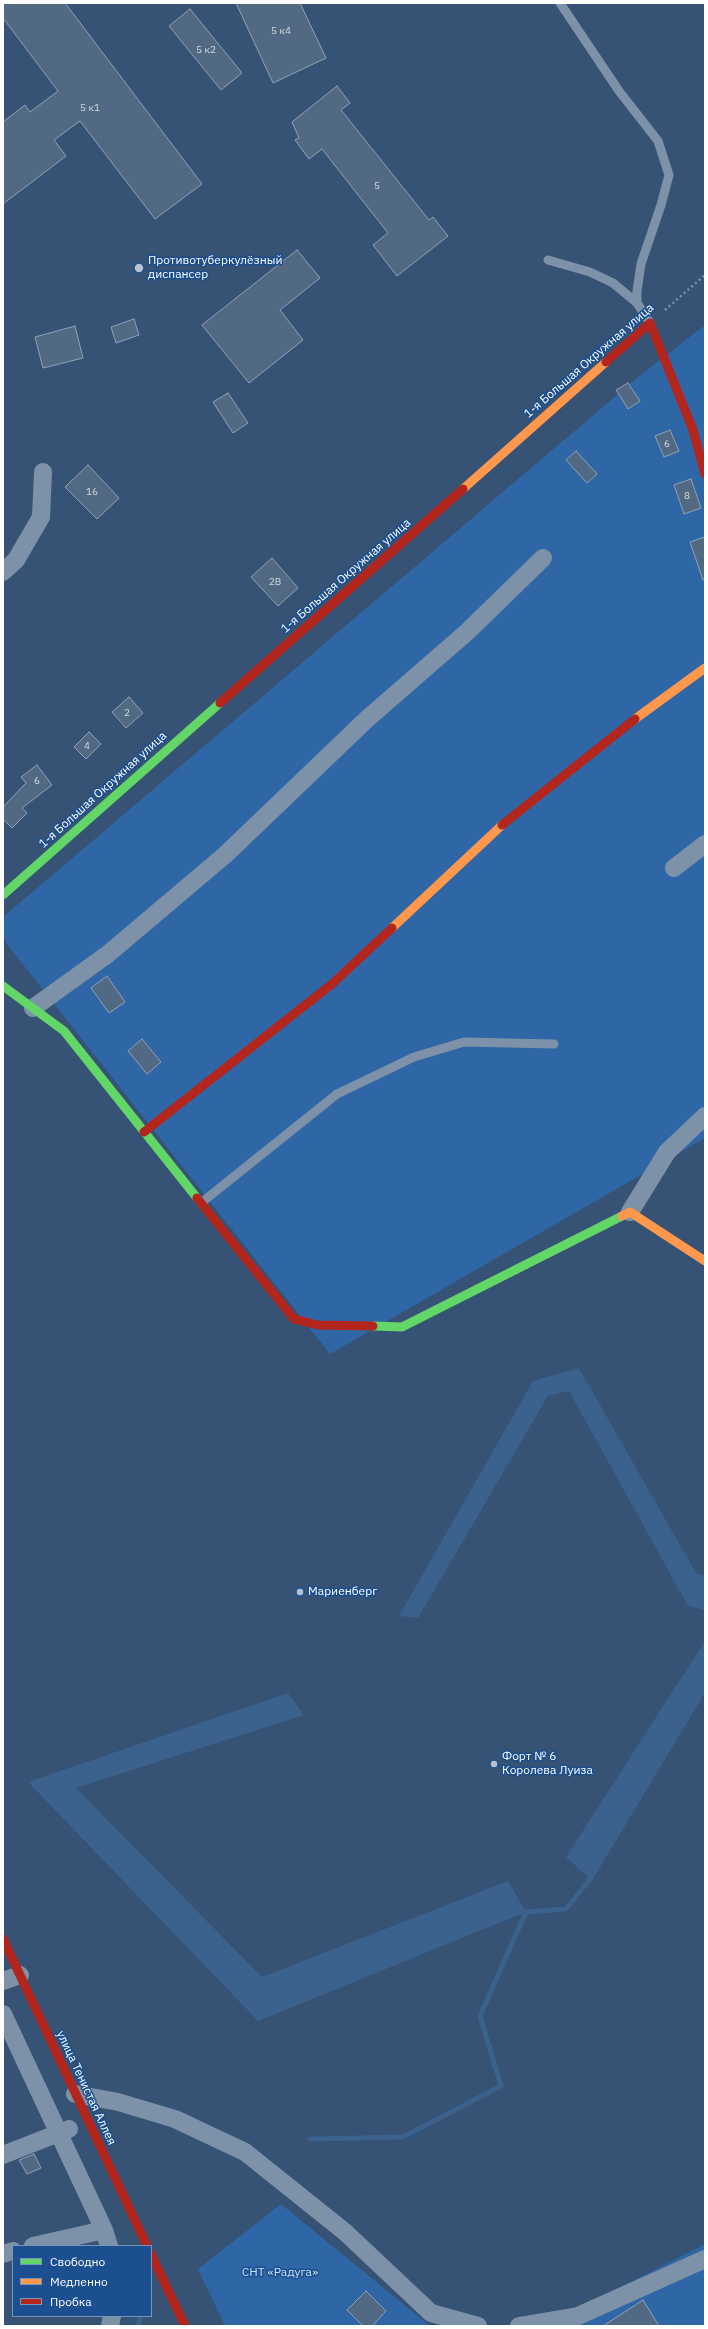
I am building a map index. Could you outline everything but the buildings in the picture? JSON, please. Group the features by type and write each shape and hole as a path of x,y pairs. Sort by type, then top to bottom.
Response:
{"street":[{"path":"650,323 693,430 705,474"},
{"name":"1-я Большая Окружная улица","path":"3,895 650,323"},
{"path":"3,572 16,560 40,517 43,472"},
{"path":"33,1008 108,954 225,855 367,719 467,632 543,558"},
{"path":"144,1132 332,984 506,821 639,716 705,668"},
{"path":"674,868 705,844"},
{"path":"3,986 64,1031 294,1319 326,1326 402,1327 630,1212 667,1152 705,1116"},
{"path":"630,1212 705,1261"},
{"name":"улица Тенистая Аллея","path":"3,1939 147,2245"},
{"path":"3,1982 20,1975"},
{"path":"3,2014 65,2132 107,2238 42,2245"},
{"path":"75,2094 118,2102 175,2119 245,2152 346,2232 431,2314 478,2326"},
{"path":"3,2155 65,2132"},
{"path":"152,2256 185,2326"},
{"path":"519,2326 578,2316 705,2259"}],"lane":[{"path":"560,3 619,91 658,141 669,175 642,264 637,291 637,303"},
{"path":"548,260 590,272 613,284 637,303 650,323"},
{"path":"201,1203 337,1094 414,1057 464,1042 554,1044"}],"path":[{"name":"1-я Большая Окружная улица","path":"650,323 705,275"}],"green space":[{"path":"705,325 705,1138 330,1354 3,939 3,917 638,377"},
{"name":"СНТ «Радуга»","path":"281,2204 430,2326 225,2326 198,2269"},
{"path":"705,2244 705,2326 545,2326"}],"shaded area":[{"path":"579,1368 696,1573 705,1576 705,1610 688,1606 569,1391 548,1396 418,1618 399,1616 533,1381"},
{"path":"705,1641 705,1688 590,1879 566,1857"},
{"path":"288,1693 304,1715 76,1788 262,1977 508,1881 526,1912 258,2021 28,1782"}],"waterway":[{"path":"310,2139 403,2137 501,2086 480,2016 526,1912 566,1909 590,1879 705,1688"},
{"path":"138,2326 141,2317"}],"traffic: fast":[{"path":"3,895 220,703"},
{"path":"3,986 64,1031 197,1198"},
{"path":"373,1326 402,1327 622,1216"}],"traffic: slow":[{"path":"463,489 606,362"},
{"path":"635,719 705,668"},
{"path":"392,928 502,825"},
{"path":"622,1216 630,1212 705,1261"}],"traffic: jam":[{"path":"606,362 650,323 693,430 705,474"},
{"path":"220,703 463,489"},
{"path":"502,825 635,719"},
{"path":"144,1132 332,984 392,928"},
{"path":"197,1198 294,1319 318,1325 373,1326"},
{"path":"3,1939 147,2245"},
{"path":"152,2256 185,2326"}],"place":[{"name":"Противотуберкулёзный диспансер","path":"139,268"},
{"name":"Мариенберг","path":"300,1592"},
{"name":"Форт № 6 Королева Луиза","path":"494,1764"}]}
